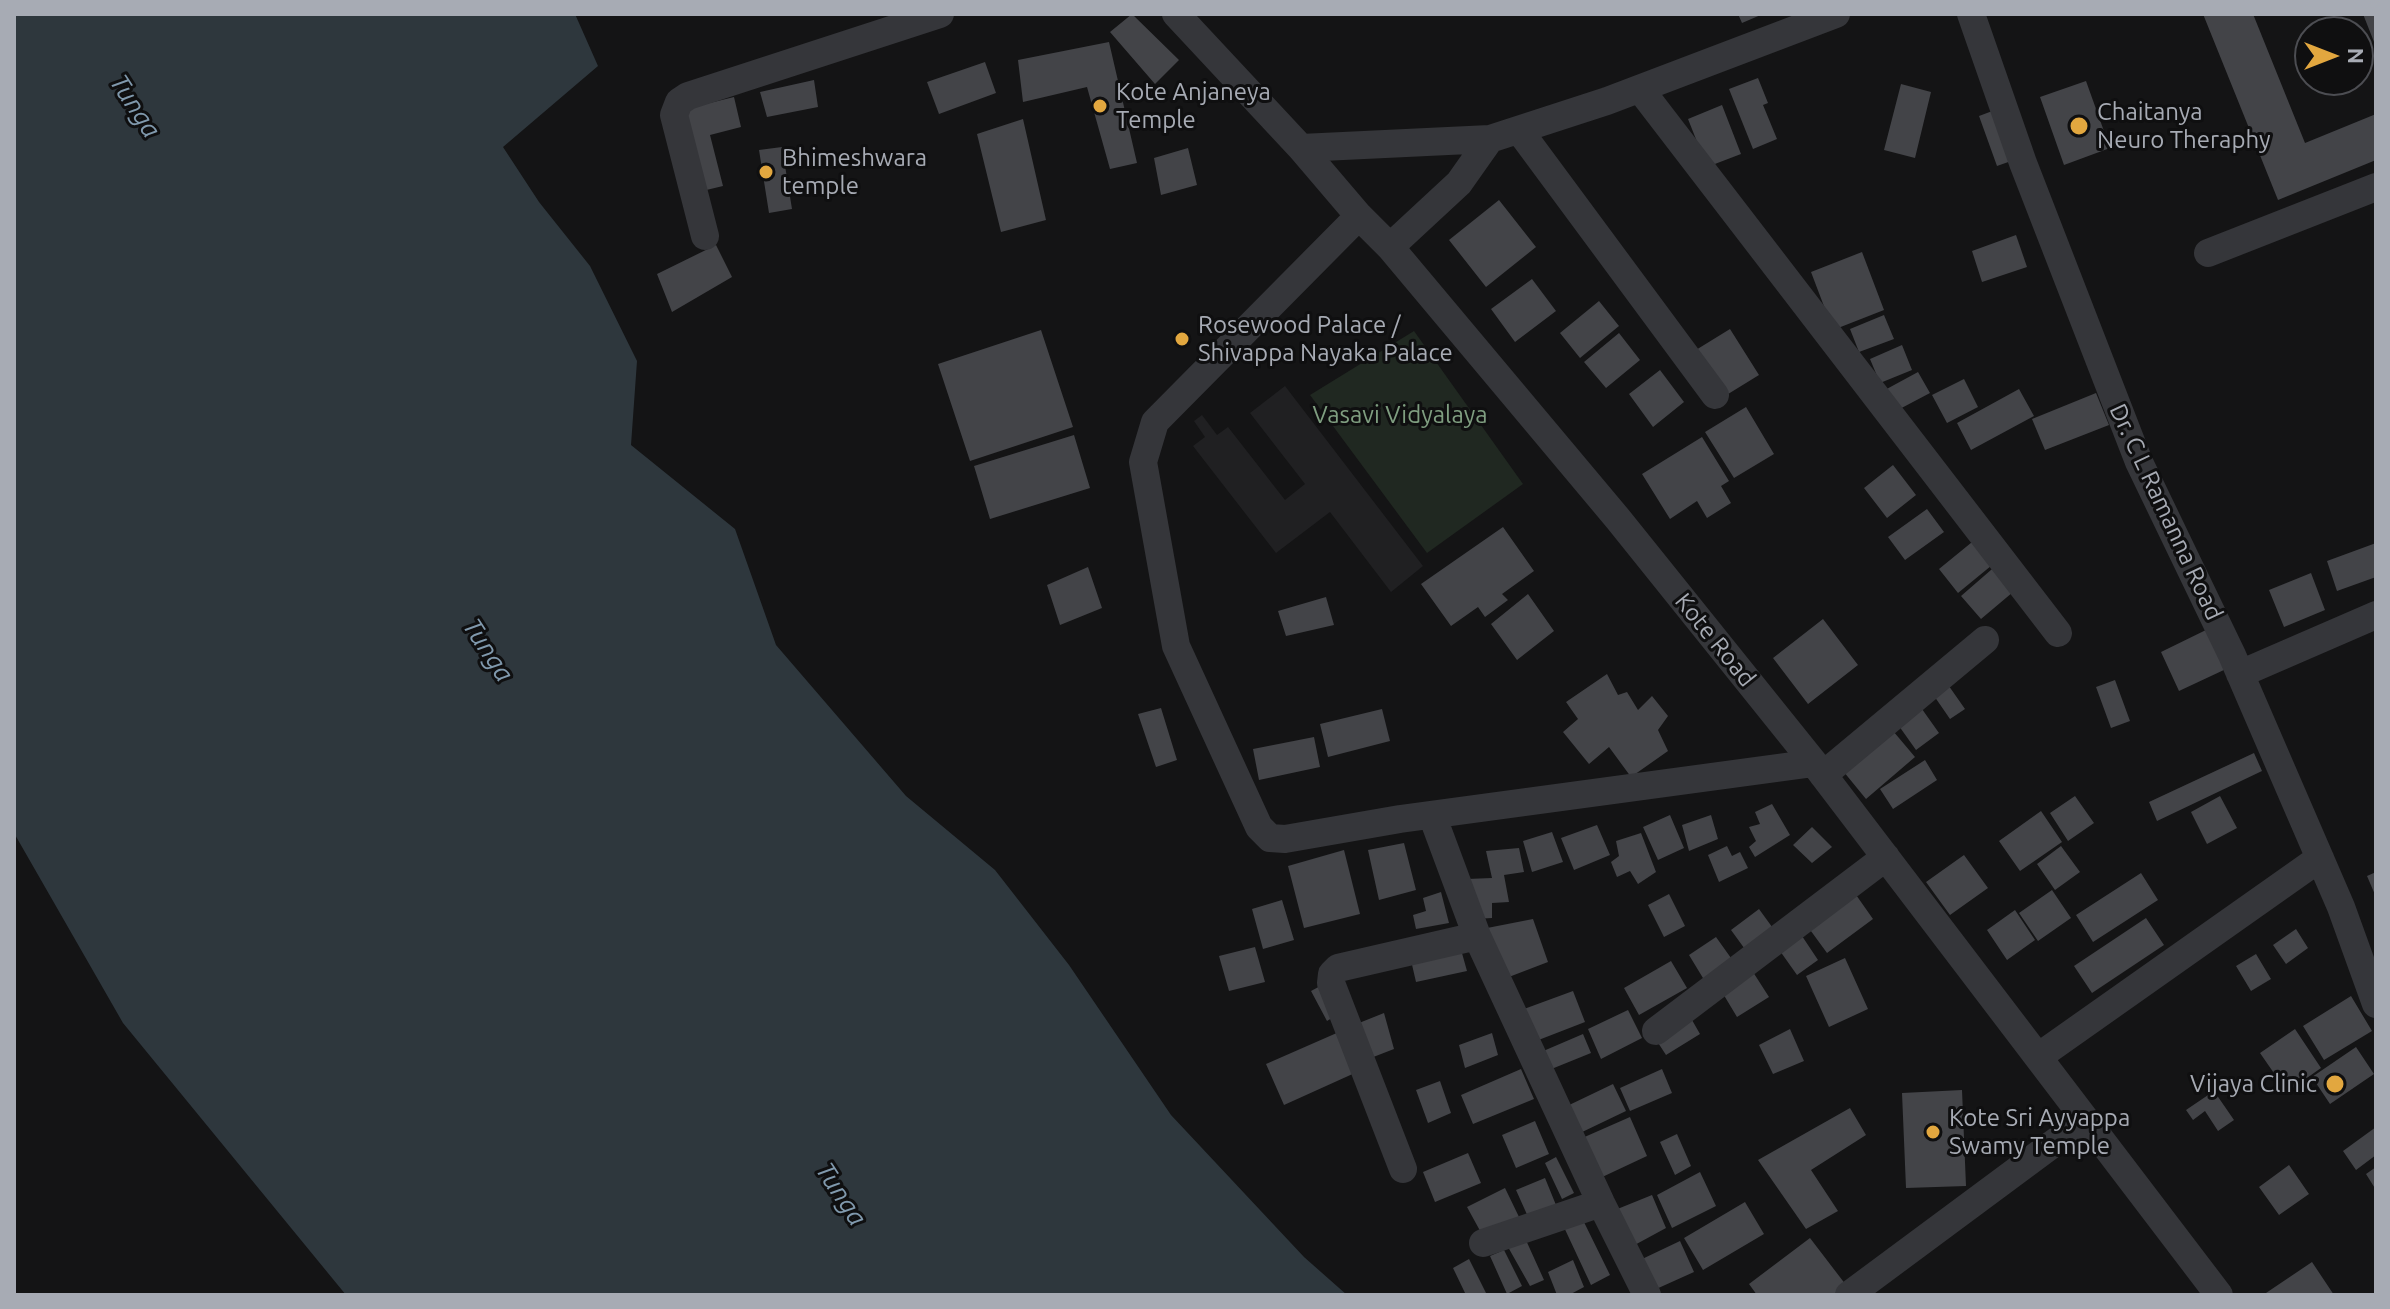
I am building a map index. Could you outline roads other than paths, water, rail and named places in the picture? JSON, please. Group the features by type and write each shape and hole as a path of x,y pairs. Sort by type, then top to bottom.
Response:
{"street":[{"path":"705,236 674,115 679,102 688,96 940,14"},
{"name":"Kote Road","path":"1176,14 1390,247 1618,519 1819,769 2219,1295"},
{"path":"1301,148 1490,139 1640,89 1836,14"},
{"name":"Dr. C L Ramanna Road","path":"1971,14 2023,163 2139,462 2240,674 2341,907 2376,1004"},
{"path":"1640,89 2058,633"},
{"path":"1519,130 1715,395"},
{"path":"1390,247 1459,183 1490,139"},
{"path":"2208,253 2376,187"},
{"path":"1359,216 1155,422 1143,462 1176,646 1259,827 1270,838 1285,839 1432,815 1819,769 1985,640"},
{"path":"2240,674 2376,615"},
{"path":"1432,815 1477,936 1647,1295"},
{"path":"1656,1031 1886,857"},
{"path":"2038,1057 2320,858"},
{"path":"1403,1169 1331,983 1332,974 1338,968 1477,936"},
{"path":"1849,1295 2085,1120"},
{"path":"1483,1243 1601,1203"}],"water":[{"name":"Tunga","path":"14,14 575,14 598,66 503,147 539,202 590,266 637,361 631,445 735,529 776,645 906,796 995,870 1069,965 1171,1115 1304,1257 1347,1295 346,1295 123,1023 14,833"}],"place":[{"name":"Kote Anjaneya Temple","path":"1100,106"},
{"name":"Chaitanya Neuro Theraphy","path":"2079,126"},
{"name":"Bhimeshwara temple","path":"766,172"},
{"name":"Rosewood Palace / Shivappa Nayaka Palace","path":"1182,339"},
{"name":"Vijaya Clinic","path":"2335,1084"},
{"name":"Kote Sri Ayyappa Swamy Temple","path":"1933,1132"}],"park label":[{"name":"Vasavi Vidyalaya","path":"1400,415"}]}
